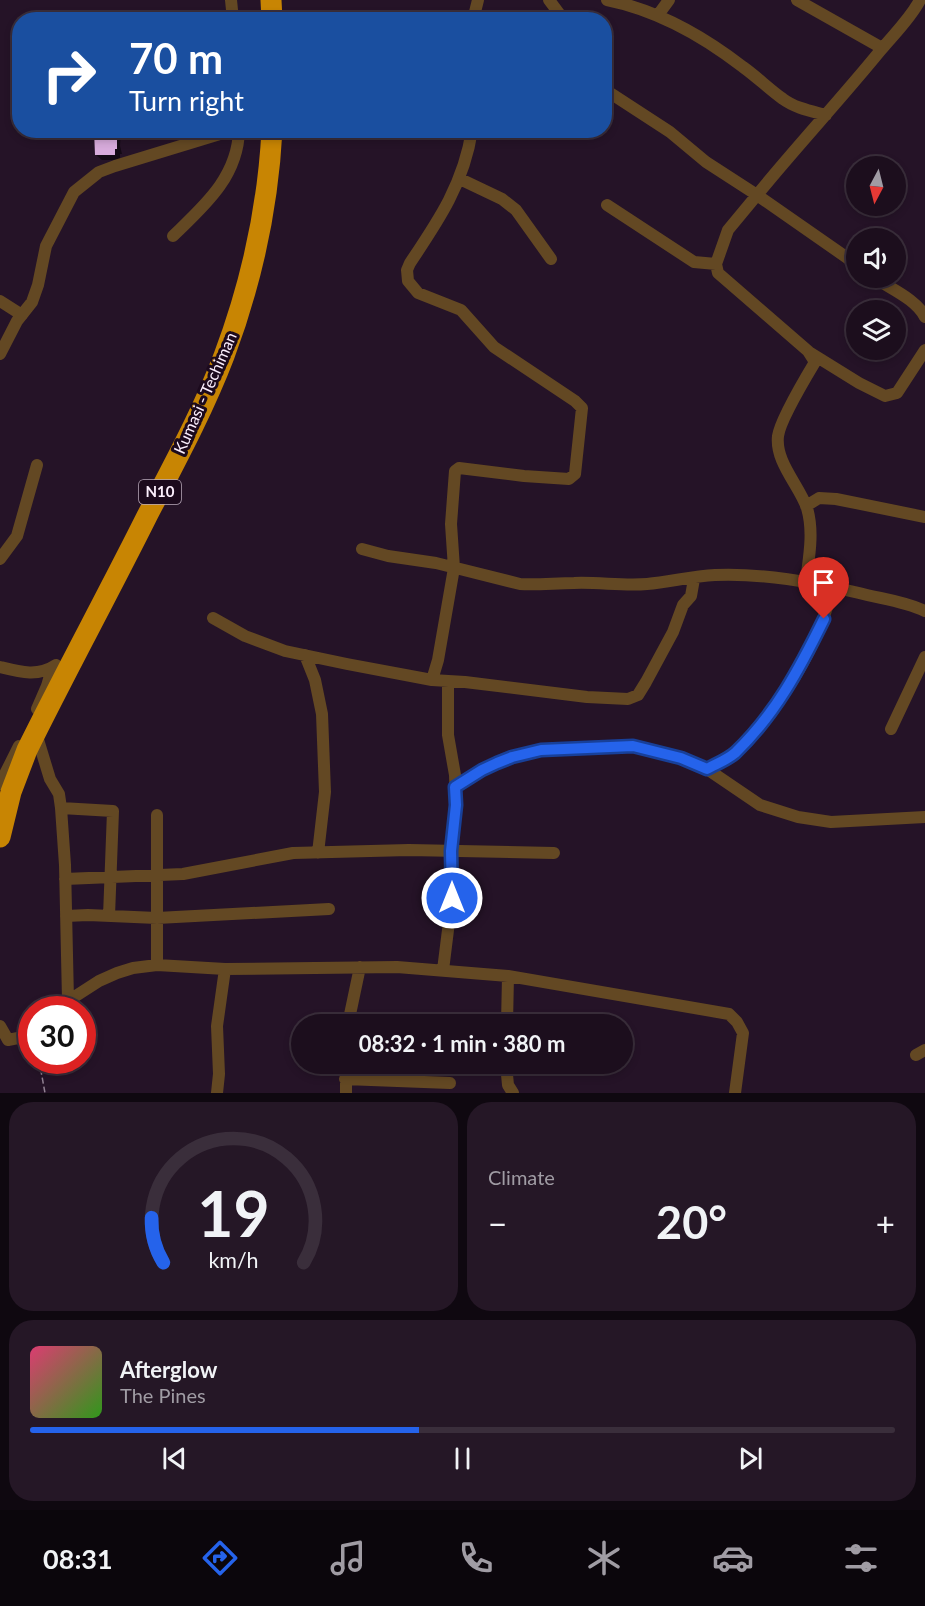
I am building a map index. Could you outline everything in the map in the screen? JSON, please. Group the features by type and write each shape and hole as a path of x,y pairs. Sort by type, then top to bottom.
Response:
{"highway":[{"name":"Kumasi - Techiman","path":"0,837 18,773 36,733 169,475 223,358 239,312 259,236 271,138"}],"street":[{"path":"608,0 633,5 657,15 719,50 783,99 803,109 826,115"},
{"path":"657,15 669,0"},
{"path":"797,0 882,48"},
{"path":"920,0 907,19 728,230 716,264 718,273 808,351 859,383 885,396 897,393 925,350"},
{"path":"612,94 670,132 706,162 846,257"},
{"path":"0,354 17,321 35,295 50,238 74,192 99,172 207,138"},
{"path":"173,236 225,180 237,154 238,138"},
{"path":"432,680 438,660 454,568 451,524 456,469 569,479 575,474 582,408 494,347 461,310 418,293 408,281 407,270 410,263 438,222 460,179 471,138"},
{"path":"460,179 502,199 516,210 550,259"},
{"path":"607,205 694,262 716,264"},
{"path":"890,288 922,310 925,317"},
{"path":"0,301 22,315"},
{"path":"806,581 811,534 806,506 788,472 778,440 783,423 815,362 808,351"},
{"path":"0,559 17,536 37,465"},
{"path":"806,506 819,498 836,499 925,517"},
{"path":"362,549 388,556 421,560 520,584 634,584 714,575 806,581 900,602 925,611"},
{"path":"213,618 254,639 285,651 432,680 628,699 638,695 673,632 683,605 691,596 694,579"},
{"path":"707,769 734,754 772,712 790,684 824,619 832,587"},
{"path":"0,667 35,673 77,657 93,622"},
{"path":"305,655 315,680 322,714 325,792 318,853"},
{"path":"891,729 925,657"},
{"path":"0,784 39,705 52,668"},
{"path":"443,970 452,898 451,851 456,805 448,735 448,682"},
{"path":"36,733 50,779 59,794 61,808 68,996"},
{"path":"455,787 482,770 512,757 541,750 633,746 681,758 707,769 760,805 798,818 831,822 925,817"},
{"path":"61,808 113,811 109,916"},
{"path":"157,815 157,965"},
{"path":"65,879 110,879 183,874 276,855 451,851 554,853"},
{"path":"66,916 157,918 328,909"},
{"path":"75,996 117,973 157,965 225,969 360,967 443,970 508,976 729,1014 743,1033 735,1093"},
{"path":"350,1014 360,967"},
{"path":"217,1093 219,1074 217,1026 225,969"},
{"path":"507,1014 508,976"},
{"path":"0,1026 8,1040 18,1038"},
{"path":"345,1074 346,1093"},
{"path":"507,1074 508,1090"},
{"path":"345,1079 450,1083"}],"path":[{"path":"42,1074 45,1093"}],"building":[{"path":"94,138 117,138 115,155 95,155"}],"route":[{"path":"452,898 451,851 456,805 455,787 497,763 541,750 633,746 681,758 707,769 734,754 772,712 790,684 824,619"}]}
